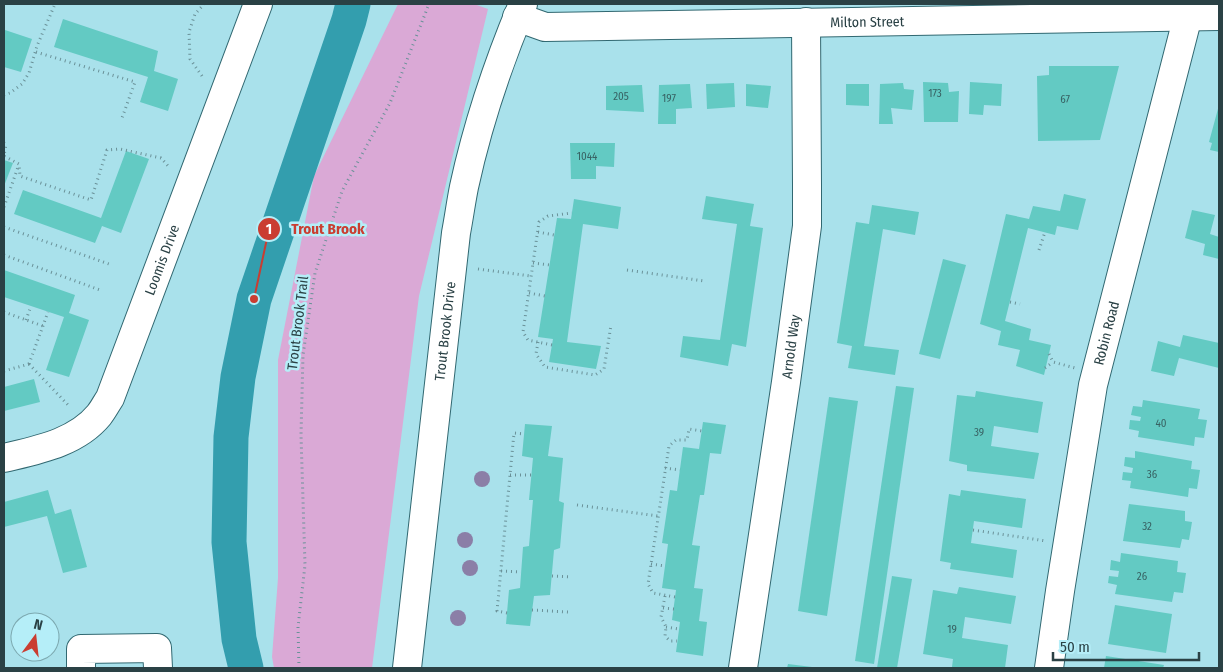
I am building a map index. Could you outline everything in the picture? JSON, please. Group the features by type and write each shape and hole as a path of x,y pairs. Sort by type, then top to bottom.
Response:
{"street":[{"name":"Loomis Drive","path":"4,458 46,448 67,439 85,428 99,415 110,398 258,4"},
{"name":"Milton Street","path":"520,10 546,27 806,22 1189,10 1219,16"},
{"name":"Trout Brook Drive","path":"407,668 456,233 473,150 520,10"},
{"name":"Robin Road","path":"1049,668 1093,385 1189,10"},
{"name":"Arnold Way","path":"742,668 786,382 807,226 806,22"},
{"path":"81,668 81,649 157,648 158,668"}],"path":[{"path":"4,94 10,93 22,84 29,73 55,4"},
{"path":"202,76 190,60 189,32 195,14 204,4"},
{"name":"Trout Brook Trail","path":"298,668 298,627 305,565 301,435 303,355 315,273 342,191 390,103 429,4"},
{"path":"36,52 135,82 122,118"},
{"path":"4,143 6,144 4,156 19,164"},
{"path":"19,164 20,176 91,200 107,150 120,149 161,158 168,166"},
{"path":"4,207 19,164"},
{"path":"552,345 528,340 523,332 539,222 548,216 572,213"},
{"path":"4,227 109,264"},
{"path":"538,232 554,235"},
{"path":"1039,250 1045,232"},
{"path":"4,256 100,290"},
{"path":"533,263 550,265"},
{"path":"478,269 532,276"},
{"path":"627,270 704,281"},
{"path":"529,293 545,296"},
{"path":"1010,302 1020,304"},
{"path":"26,320 31,306"},
{"path":"4,312 43,326"},
{"path":"30,364 48,312"},
{"path":"538,342 536,354 545,367 595,375 604,369 611,325"},
{"path":"1049,354 1053,362 1076,368"},
{"path":"1045,368 1053,362"},
{"path":"4,371 30,364"},
{"path":"30,364 69,406"},
{"path":"675,597 653,593 648,584 669,446 676,440 687,440 689,429 702,431"},
{"path":"507,613 497,611 510,474 514,433 524,434"},
{"path":"666,468 680,470"},
{"path":"510,474 532,475"},
{"path":"577,505 658,516"},
{"path":"973,530 1049,542"},
{"path":"651,564 665,566"},
{"path":"501,571 521,572"},
{"path":"552,576 571,577"},
{"path":"665,596 661,617 666,626 666,636 670,641 677,642"},
{"path":"663,608 674,609"},
{"path":"532,610 568,612"},
{"path":"666,626 679,629"}],"shaded area":[{"path":"398,4 474,4 488,9 419,296 372,668 274,668 272,657 278,578 278,360 314,176"}],"building":[{"path":"63,19 158,51 154,71 178,79 168,111 140,102 148,77 54,47"},
{"path":"5,30 32,39 21,72 4,67"},
{"path":"1049,66 1119,66 1100,140 1038,141 1037,76 1049,75"},
{"path":"923,82 948,83 949,92 959,91 958,122 924,122"},
{"path":"970,82 1002,84 1001,106 984,105 983,115 969,114"},
{"path":"734,83 735,107 707,109 706,84"},
{"path":"903,83 904,89 914,90 912,110 891,108 893,124 879,124 880,84"},
{"path":"690,84 692,108 676,109 676,124 658,124 659,85"},
{"path":"746,84 771,86 768,108 746,106"},
{"path":"846,84 869,84 869,106 846,105"},
{"path":"642,85 644,112 606,110 606,86"},
{"path":"1219,105 1219,152 1210,150 1212,143 1209,142"},
{"path":"570,143 615,143 614,167 596,166 596,179 571,179"},
{"path":"126,151 149,159 121,233 102,226 95,243 14,214 23,190 101,218"},
{"path":"4,160 13,163 4,186"},
{"path":"1064,194 1086,199 1078,230 1057,226 1055,235 1028,228 1005,321 1031,329 1029,340 1051,345 1044,375 1016,366 1020,350 998,345 1001,331 980,324 1006,214 1029,219 1033,206 1060,211"},
{"path":"706,196 754,204 750,226 763,228 746,347 732,344 728,366 680,357 683,336 720,340 737,224 702,219"},
{"path":"574,199 621,207 618,229 583,224 567,342 601,346 596,369 549,362 553,339 538,337 557,218 571,219"},
{"path":"872,205 919,212 915,235 883,229 864,346 899,350 895,375 848,368 852,346 837,343 856,222 869,224"},
{"path":"1192,210 1215,215 1210,234 1219,237 1219,259 1203,255 1205,244 1185,238"},
{"path":"943,259 966,265 940,359 919,354"},
{"path":"4,270 75,295 69,313 89,320 69,377 46,370 64,317 4,297"},
{"path":"1183,335 1219,343 1219,368 1179,358 1174,376 1151,371 1158,341 1180,347"},
{"path":"34,379 40,402 4,411 4,387"},
{"path":"896,386 914,388 874,664 855,661"},
{"path":"976,391 1043,402 1038,433 994,426 991,446 1039,453 1034,479 967,471 967,465 949,461 957,395 975,397"},
{"path":"829,397 858,401 827,616 798,611"},
{"path":"1143,400 1200,409 1198,419 1207,420 1204,438 1195,437 1194,446 1138,437 1139,431 1129,429 1130,420 1140,421 1141,417 1131,415 1133,406 1142,407"},
{"path":"703,422 726,425 721,454 710,453 704,495 700,495 692,545 700,546 694,588 703,589 699,621 707,622 703,656 676,652 680,622 672,620 676,590 662,588 668,544 662,543 670,490 677,491 683,447 699,449"},
{"path":"525,424 552,426 548,456 563,458 559,501 564,503 560,548 554,550 550,595 534,596 530,626 506,624 509,590 520,588 523,547 529,546 533,500 529,500 533,458 522,456"},
{"path":"1135,451 1192,461 1191,469 1200,470 1197,489 1189,488 1188,497 1130,488 1131,481 1122,480 1123,472 1132,473 1133,468 1124,466 1125,457 1135,458"},
{"path":"48,490 55,514 71,509 87,567 63,573 47,516 4,527 4,502"},
{"path":"961,490 1026,499 1022,528 974,521 971,543 1017,550 1013,578 950,569 951,563 940,561 949,494 960,496"},
{"path":"1129,504 1185,511 1185,521 1192,522 1189,540 1182,539 1180,548 1123,541"},
{"path":"1121,553 1178,561 1177,572 1186,573 1183,593 1174,592 1172,602 1115,594 1117,585 1108,583 1109,576 1118,577 1119,571 1110,570 1111,560 1120,562"},
{"path":"892,576 912,579 897,668 877,668"},
{"path":"959,587 1016,596 1011,624 965,617 962,638 1008,645 1005,668 952,667 953,659 923,654 933,590 957,594"},
{"path":"1115,605 1172,614 1166,653 1108,644"},
{"path":"1106,656 1164,665 1163,668 1104,668"},
{"path":"788,664 812,667 812,668 787,668"}],"waterway":[{"path":"246,668 239,639 229,542 231,437 238,377 254,299 353,4"}],"place":[{"name":"Trout Brook","path":"254,299"}]}
